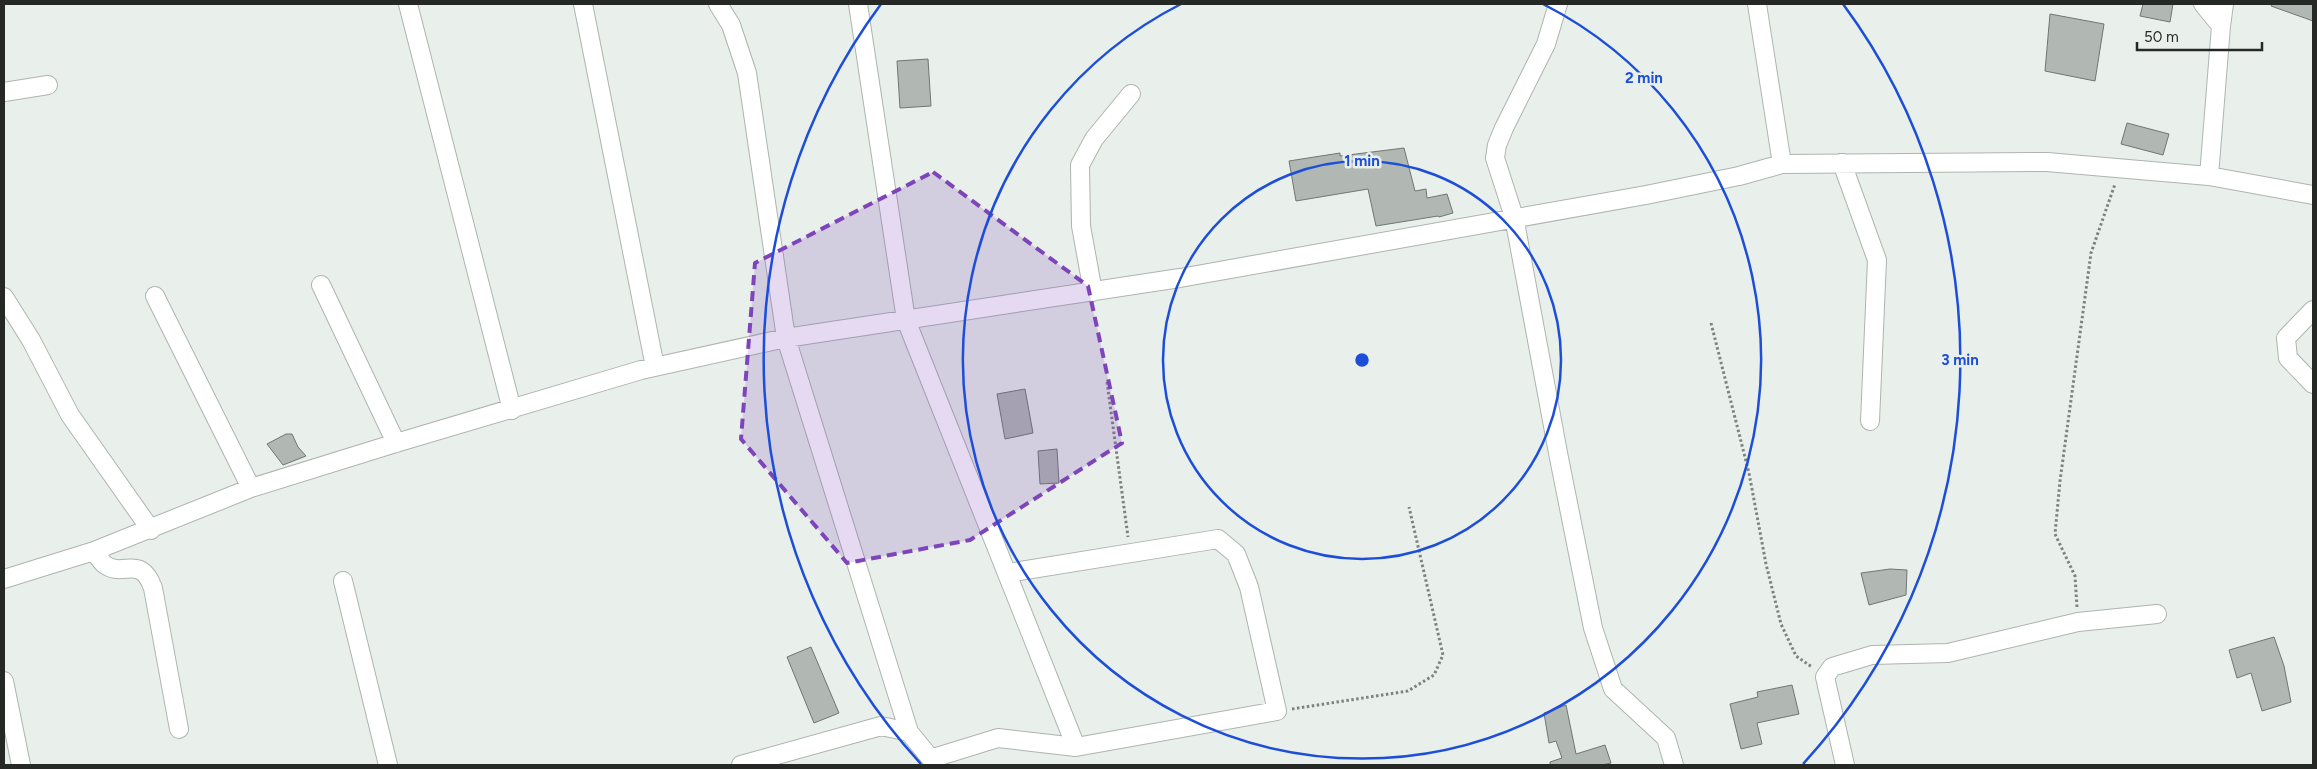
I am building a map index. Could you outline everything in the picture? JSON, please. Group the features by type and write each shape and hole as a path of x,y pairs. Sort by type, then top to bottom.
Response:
{"street":[{"path":"408,4 512,410"},
{"path":"584,4 655,367"},
{"path":"718,4 731,25 747,73 786,338 909,732 934,762 998,738 1076,747 1277,711 1249,587 1236,554 1218,539 1008,572"},
{"path":"858,4 906,320 1008,572 1076,747"},
{"path":"1558,4 1546,44 1497,144 1495,158 1514,217 1558,458 1593,628 1613,689 1666,738 1674,765"},
{"path":"1757,4 1782,164"},
{"path":"2203,4 2221,26"},
{"path":"2209,176 2224,4"},
{"path":"4,92 48,85"},
{"path":"1093,292 1082,226 1080,165 1094,139 1131,94"},
{"path":"4,579 94,551 151,530 252,488 396,443 655,367 786,338 1180,278 1739,176 1782,164 2047,162 2209,176 2313,195"},
{"path":"1842,163 1877,260 1870,421"},
{"path":"320,285 396,443"},
{"path":"156,296 252,488"},
{"path":"4,298 31,340 70,415 151,530"},
{"path":"2313,310 2286,338 2288,358 2313,384"},
{"path":"94,551 110,567 140,569 148,574 153,588 180,729"},
{"path":"343,581 388,765"},
{"path":"1844,765 1825,677 1832,667 1872,655 1948,653 2078,622 2157,614"},
{"path":"4,681 21,765"},
{"path":"741,765 762,762 881,726 909,732"}],"path":[{"path":"2078,622 2075,576 2055,534 2059,490 2091,253 2120,168"},
{"path":"1710,322 1749,473 1766,564 1781,624 1796,656 1825,677"},
{"path":"1107,382 1130,553"},
{"path":"1277,711 1408,691 1434,675 1444,655 1409,507"}],"highlighted area":[{"path":"933,172 1088,286 1122,443 970,540 847,563 741,439 755,263"}],"building":[{"path":"2143,4 2173,4 2170,22 2140,16"},
{"path":"2272,4 2313,4 2313,21 2271,6"},
{"path":"2050,14 2104,24 2095,81 2045,71"},
{"path":"928,59 931,106 900,108 897,61"},
{"path":"2127,123 2169,134 2163,155 2121,144"},
{"path":"1404,148 1415,191 1426,189 1427,198 1447,194 1453,213 1439,217 1376,226 1368,189 1296,201 1289,161 1340,153 1340,156"},
{"path":"1025,389 1033,433 1005,439 997,394"},
{"path":"286,434 292,434 298,447 306,456 283,465 267,444"},
{"path":"1057,449 1059,483 1040,484 1038,451"},
{"path":"1890,569 1907,570 1906,595 1869,605 1861,573"},
{"path":"2274,637 2284,666 2291,702 2262,711 2251,673 2237,678 2229,650"},
{"path":"811,647 839,713 814,723 787,657"},
{"path":"1792,685 1799,714 1757,723 1762,744 1741,749 1730,704 1758,697 1757,692"},
{"path":"1566,705 1576,754 1605,745 1611,763 1602,765 1550,765 1550,762 1562,758 1556,741 1549,743 1544,713"}]}
